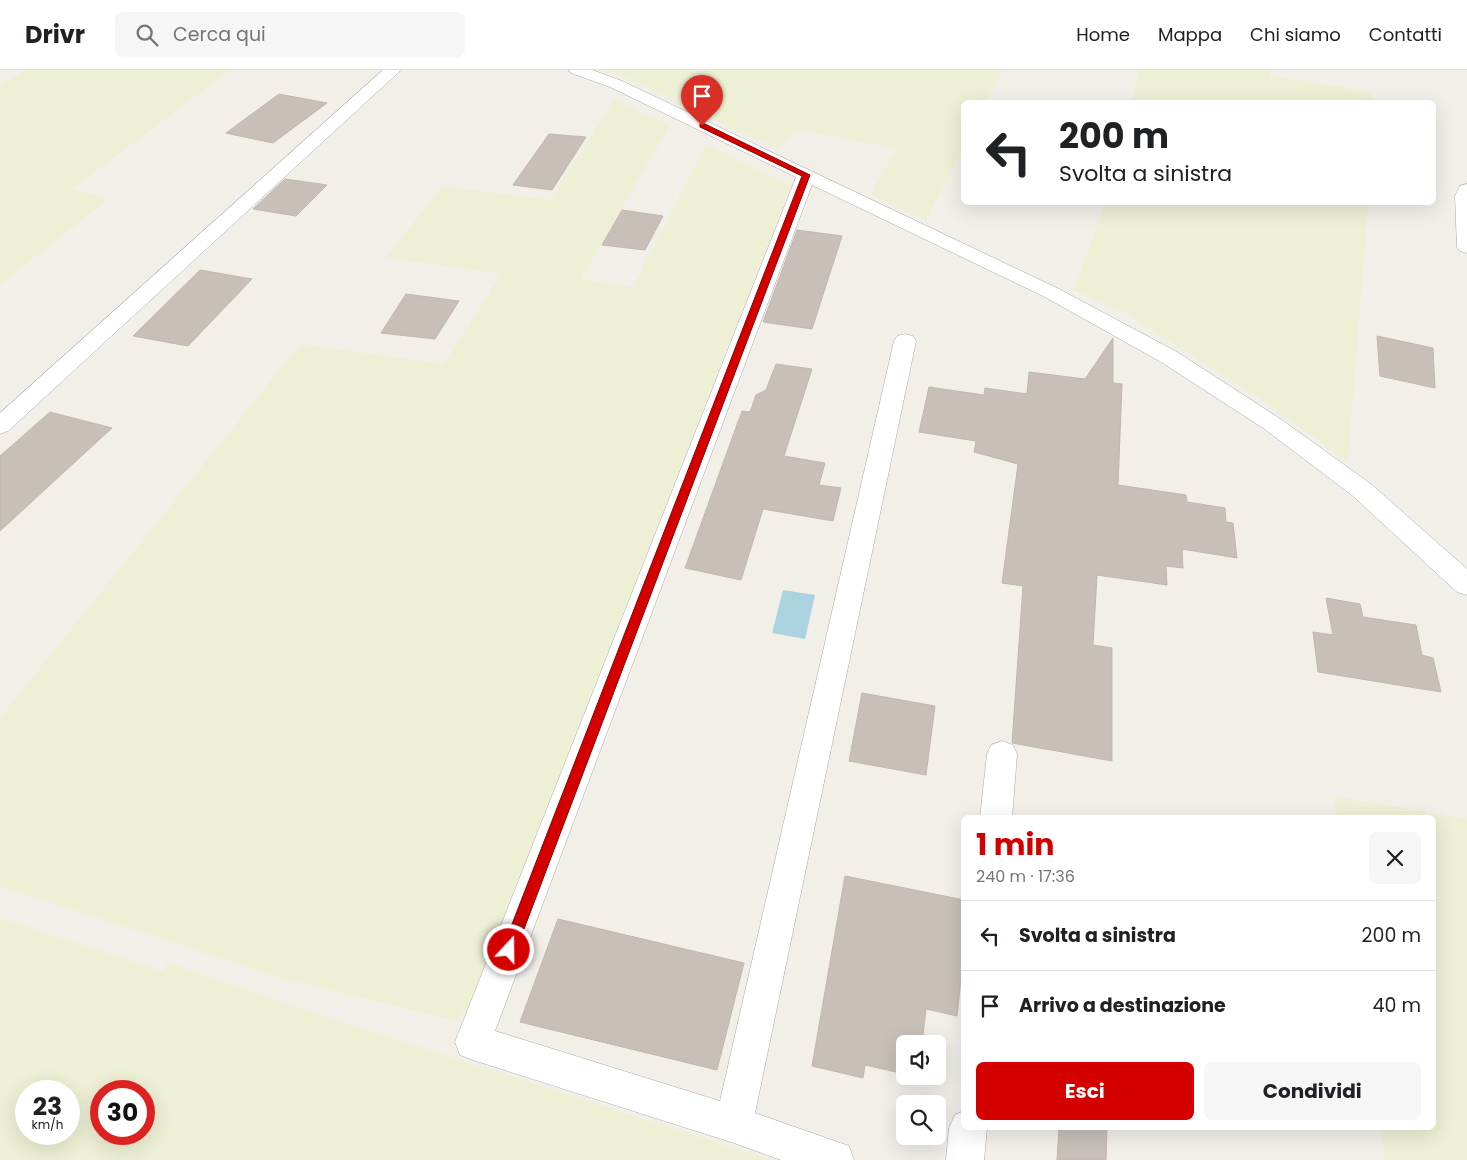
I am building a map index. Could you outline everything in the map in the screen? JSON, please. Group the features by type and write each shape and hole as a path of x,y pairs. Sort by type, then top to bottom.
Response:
{"street":[{"path":"0,426 350,106 393,70"},
{"path":"577,70 616,84 1052,293 1169,357 1271,423 1362,490 1467,585"},
{"path":"806,175 474,1042 734,1124 835,1160"},
{"path":"1467,190 1464,196 1467,247"},
{"path":"734,1124 905,341"},
{"path":"996,815 1002,754"},
{"path":"965,1160 968,1130"}],"green space":[{"path":"26,70 230,70 72,189 109,199 0,284 0,85"},
{"path":"609,70 1003,70 987,100 961,100 961,152 926,220 870,195 896,149 795,129 780,150"},
{"path":"1139,70 1270,70 1270,76 1373,92 1372,100 1132,100"},
{"path":"614,100 670,125 581,279 633,287 706,144 791,186 468,1008 456,1021 277,977 0,886 0,718 300,344 444,364 501,274 386,258 442,186 550,200"},
{"path":"1104,205 1368,205 1348,461 1268,404 1125,313 1074,290"},
{"path":"1334,796 1467,819 1467,1160 1385,1160 1381,1130 1436,1130 1436,815 1337,815"},
{"path":"0,918 163,971 168,963 317,1014 771,1160 0,1160"}],"water":[{"path":"783,590 815,595 805,639 772,633"}],"building":[{"path":"279,94 327,103 273,143 226,133"},
{"path":"549,134 586,137 552,190 513,185"},
{"path":"285,179 327,185 296,216 253,209"},
{"path":"622,210 663,216 645,250 602,245"},
{"path":"797,230 842,236 812,329 763,322"},
{"path":"200,270 252,279 188,346 133,336"},
{"path":"406,294 459,301 435,339 381,333"},
{"path":"1377,336 1433,348 1435,388 1380,376"},
{"path":"1113,338 1113,383 1122,384 1118,485 1186,495 1187,502 1225,508 1226,522 1233,523 1237,558 1182,549 1183,568 1166,566 1167,585 1097,575 1093,645 1112,648 1112,761 1012,743 1023,586 1002,583 1018,464 974,452 976,441 919,432 929,387 984,395 985,388 1027,394 1029,372 1085,379"},
{"path":"776,364 812,369 784,456 825,463 819,485 841,488 833,521 763,509 741,580 685,568 742,411 750,412 756,395 766,390"},
{"path":"50,412 112,428 0,531 0,456"},
{"path":"1326,598 1360,604 1363,617 1416,625 1422,655 1433,658 1441,692 1318,672 1313,632 1333,635"},
{"path":"862,693 935,706 926,775 849,761"},
{"path":"845,876 961,899 961,978 957,1016 926,1009 923,1035 896,1035 896,1072 865,1065 863,1078 812,1066"},
{"path":"558,919 744,963 717,1070 520,1022"},
{"path":"1059,1130 1107,1130 1106,1160 1057,1160"}],"route":[{"path":"509,950 806,175 702,126"}]}
